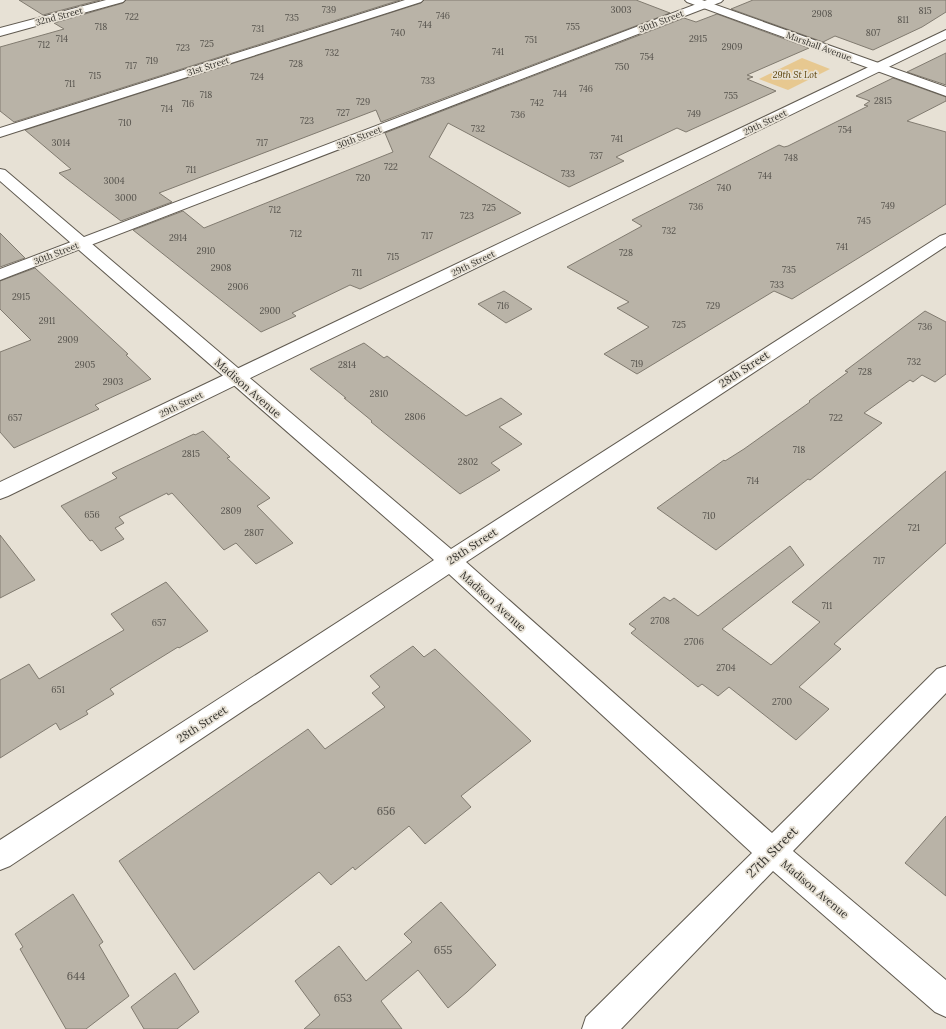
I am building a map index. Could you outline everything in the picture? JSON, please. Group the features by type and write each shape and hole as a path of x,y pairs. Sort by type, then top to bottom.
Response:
{"street":[{"name":"32nd Street","path":"0,32 119,0"},
{"name":"31st Street","path":"0,132 417,0"},
{"name":"Marshall Avenue","path":"704,2 877,68 946,92"},
{"name":"30th Street","path":"0,275 704,2"},
{"name":"29th Street","path":"0,491 946,34"},
{"name":"Madison Avenue","path":"0,173 450,561 772,852 946,1001"},
{"name":"28th Street","path":"0,856 450,561 946,239"},
{"name":"27th Street","path":"598,1029 946,676"}],"green space":[{"name":"29th St Lot","path":"802,58 830,69 788,90 759,79"}],"building":[{"path":"19,0 100,0 43,15"},
{"path":"126,0 400,0 14,122 0,111 0,47 64,29 54,23 123,3"},
{"path":"424,0 636,0 670,13 381,122 376,110 159,193 172,202 121,221 59,173 71,169 25,130 421,3"},
{"path":"753,0 946,0 946,12 922,27 873,50 835,36 823,42 731,9"},
{"path":"717,14 809,48 747,75 753,77 747,79 776,91 686,132 677,128 616,157 624,161 569,187 448,123 429,157 521,213 360,289 350,285 292,313 296,316 261,332 133,230 183,211 204,228 393,152 385,133 684,18 696,22"},
{"path":"946,53 946,85 907,72"},
{"path":"893,78 946,97 946,101 907,121 946,132 946,204 792,299 774,291 637,374 604,354 649,327 617,308 629,302 567,267 642,226 632,220 779,145 784,147 788,146 868,106 864,105 870,101 856,96"},
{"path":"0,233 25,258 0,267"},
{"path":"35,268 128,354 126,355 151,379 95,405 99,409 14,448 0,432 0,352 31,340 0,309 0,281"},
{"path":"504,291 532,309 506,323 478,304"},
{"path":"925,311 946,322 946,374 935,382 922,375 913,382 910,380 864,413 882,423 810,480 808,479 716,550 657,508 724,460 725,461 744,449 810,402 809,401 848,372 845,371"},
{"path":"364,343 384,358 387,356 466,416 501,398 522,414 499,427 522,444 491,463 500,470 460,494 371,422 372,421 344,398 346,398 310,369"},
{"path":"203,431 230,457 227,458 270,498 257,506 293,543 256,564 236,543 224,550 172,493 168,495 167,493 119,517 124,523 115,528 124,539 101,551 92,540 90,541 61,506 117,478 112,473"},
{"path":"946,471 946,543 834,644 841,649 799,687 829,709 796,740 729,687 718,696 702,684 698,687 631,633 636,629 629,624 664,597 670,601 674,598 698,616 790,546 804,565 722,629 771,665 820,622 792,602"},
{"path":"0,535 35,580 0,598"},
{"path":"166,582 208,631 179,648 178,647 110,689 114,694 86,711 88,714 60,730 56,723 0,758 0,680 29,664 39,679 124,630 111,614"},
{"path":"413,646 424,657 435,649 531,741 461,796 471,807 425,844 409,826 355,870 353,867 331,885 319,872 194,970 119,861 308,729 325,749 385,707 372,693 380,687 370,676"},
{"path":"946,816 946,896 905,863"},
{"path":"73,894 103,942 99,945 129,996 86,1029 66,1029 20,949 23,947 15,934"},
{"path":"441,902 496,965 467,992 448,1008 418,970 381,1001 402,1029 304,1029 320,1015 295,981 339,946 366,981 412,942 404,934"},
{"path":"175,973 199,1012 177,1029 144,1029 131,1007"}]}
